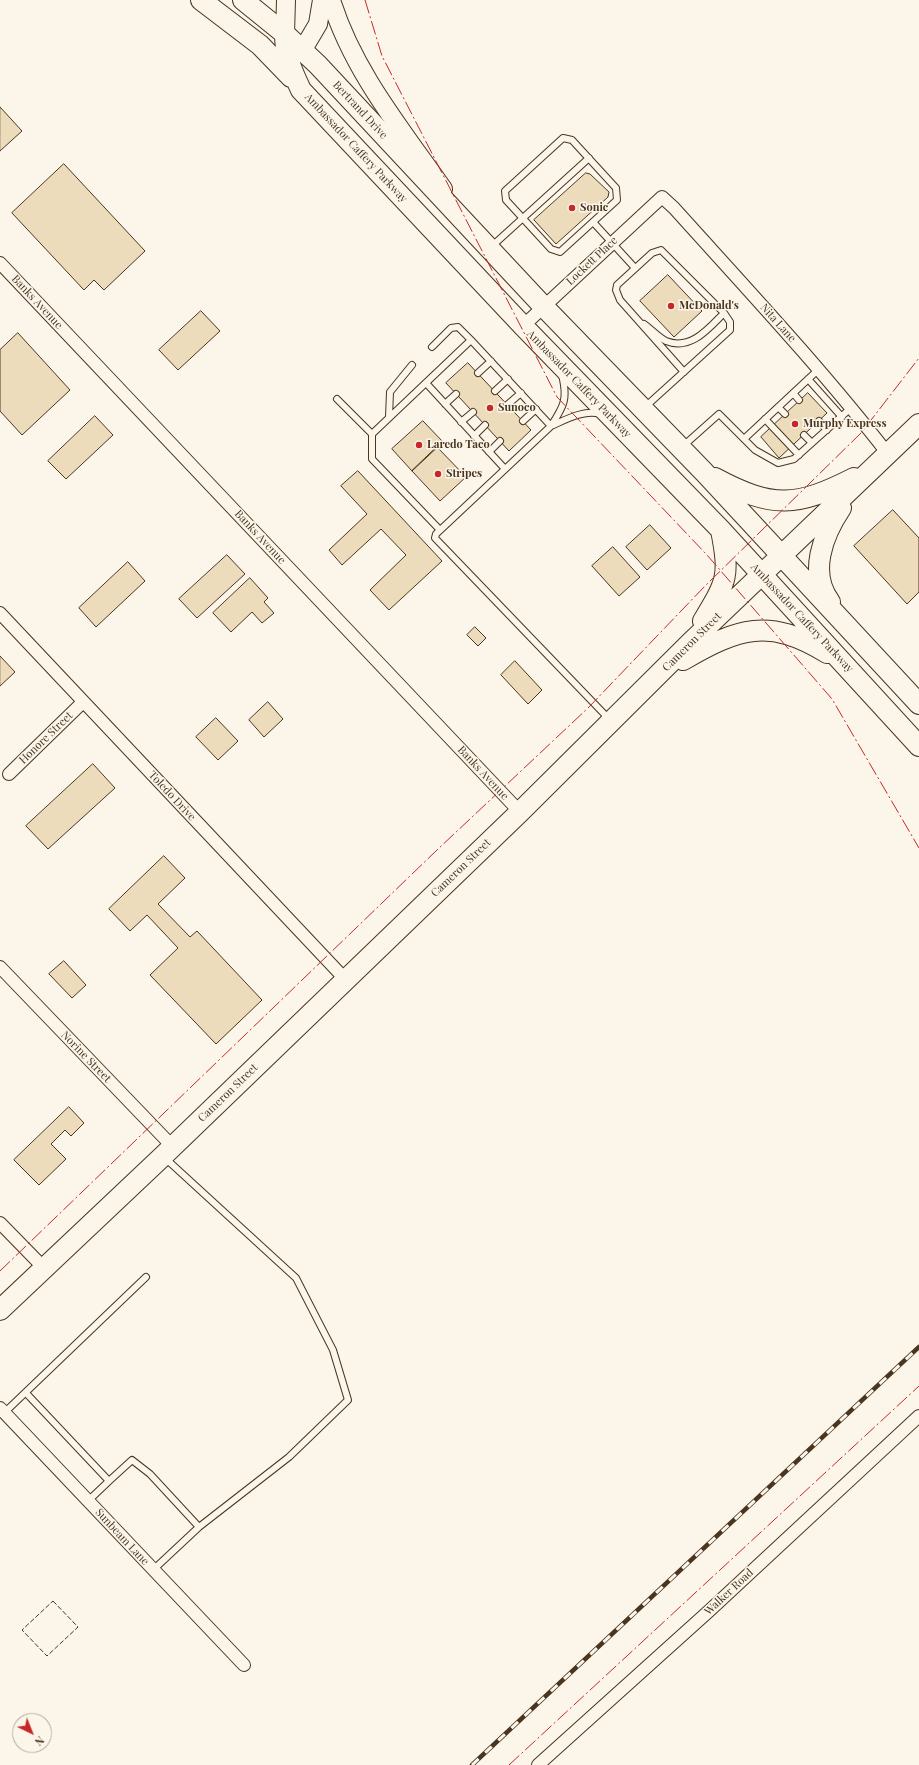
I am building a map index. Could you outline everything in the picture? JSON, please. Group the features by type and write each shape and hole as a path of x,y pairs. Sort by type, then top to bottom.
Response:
{"main road":[{"name":"Bertrand Drive","path":"201,0 240,28 290,58 470,227"},
{"name":"Bertrand Drive","path":"243,0 285,34 290,58"},
{"path":"285,34 286,0"},
{"path":"290,58 318,24 322,0"},
{"path":"331,0 345,37 375,92 470,227 544,307 680,449 704,472 856,638 919,704"},
{"name":"Ambassador Caffery Parkway","path":"290,58 301,90 523,326 721,530 919,746"},
{"name":"Cameron Street","path":"0,1310 45,1269 520,812 691,642 919,424"},
{"path":"704,472 754,496 772,501 791,501 808,498 828,491 872,469"},
{"path":"856,638 824,594 819,572 822,545 830,527 857,483"},
{"path":"691,642 725,581 727,568 721,530"},
{"path":"662,672 729,636 752,630 769,630 788,633 807,640 847,666"}],"street":[{"name":"Lockett Place","path":"523,326 662,197"},
{"name":"Nita Lane","path":"662,197 674,208 819,369 852,407 888,454"},
{"name":"Banks Avenue","path":"0,263 520,812"},
{"name":"Toledo Drive","path":"0,613 345,979"},
{"name":"Honore Street","path":"9,774 83,702"},
{"name":"Norine Street","path":"0,968 168,1151"},
{"path":"0,1223 45,1269"},
{"name":"Sunbeam Lane","path":"2,1411 244,1665"},
{"name":"Walker Road","path":"538,1765 709,1611 919,1416"}],"lane":[{"path":"563,138 572,140 589,158 616,188 617,200 560,252 551,249 506,200 505,191 563,138"},
{"path":"490,249 589,158"},
{"path":"593,222 635,268"},
{"path":"643,409 684,372 730,330 730,322 724,313 661,250 652,253 635,268 617,285 616,290 620,300 684,372"},
{"path":"636,319 667,341 685,343 698,338 724,313"},
{"path":"432,346 451,328 458,327 551,426"},
{"path":"372,434 471,340"},
{"path":"478,373 491,361"},
{"path":"560,364 566,393 560,412 551,426 440,530 435,538 611,722"},
{"path":"389,418 390,392 412,365"},
{"path":"744,439 819,369"},
{"path":"808,379 842,417"},
{"path":"495,391 508,380"},
{"path":"426,383 505,469"},
{"path":"507,405 520,393"},
{"path":"793,393 800,400"},
{"path":"445,404 456,394"},
{"path":"337,399 372,434 372,459 440,530"},
{"path":"778,407 785,414"},
{"path":"680,449 719,414 754,450 778,462 794,459 852,407"},
{"path":"523,421 536,409"},
{"path":"462,422 473,412"},
{"path":"551,426 580,414 595,412 612,418"},
{"path":"765,419 799,455"},
{"path":"819,421 827,430"},
{"path":"474,436 485,425"},
{"path":"804,435 812,443"},
{"path":"489,452 500,441"},
{"path":"153,1570 199,1527 289,1457 348,1400 333,1350 296,1278 168,1151"},
{"path":"2,1411 26,1393 146,1277"},
{"path":"26,1393 109,1481"},
{"path":"88,1501 132,1460 150,1474 199,1527"}],"building":[{"path":"0,107 22,131 0,151"},
{"path":"64,164 145,251 104,290 94,280 84,290 12,213"},
{"path":"586,173 590,174 609,192 608,197 556,244 534,220"},
{"name":"McDonald's","path":"668,275 702,311 674,337 640,301"},
{"path":"201,311 220,331 178,370 159,350"},
{"path":"18,333 70,390 22,435 0,411 0,350"},
{"name":"Sunoco","path":"468,363 531,430 509,451 446,383"},
{"name":"Murphy Express","path":"808,393 827,413 779,458 761,437"},
{"path":"95,416 113,435 66,479 48,461"},
{"name":"Laredo Taco","path":"423,421 443,442 412,471 392,449"},
{"name":"Stripes","path":"437,447 466,477 440,501 412,471"},
{"path":"358,471 442,561 389,610 370,590 406,555 381,529 342,565 329,550 367,514 341,486"},
{"path":"893,510 919,538 919,592 907,604 854,546"},
{"path":"650,525 671,548 647,570 626,547"},
{"path":"613,547 640,577 619,596 592,566"},
{"path":"227,555 245,574 197,618 179,599"},
{"path":"128,562 145,581 96,627 79,608"},
{"path":"250,578 268,598 264,602 274,613 262,623 252,612 231,632 213,613"},
{"path":"475,627 486,638 478,646 467,635"},
{"path":"0,656 15,672 0,686"},
{"path":"515,661 542,690 528,704 501,675"},
{"path":"268,702 283,719 264,737 249,720"},
{"path":"216,718 238,741 218,760 196,737"},
{"path":"93,764 115,788 48,849 26,826"},
{"path":"164,856 185,878 158,904 190,937 197,931 262,1000 216,1044 150,975 178,948 147,915 130,931 109,909"},
{"path":"64,961 86,985 72,998 49,974"},
{"path":"69,1107 84,1123 71,1136 65,1130 51,1144 66,1159 39,1185 14,1160"}],"railway":[{"path":"472,1765 919,1347"}],"fence":[{"path":"53,1601 78,1627 47,1656 22,1630 53,1601"}],"power":[{"path":"365,0 382,56 557,397 707,555 832,699 919,848"},
{"path":"0,1271 437,850 588,708 705,586 861,433 919,358"},
{"path":"509,1765 919,1386"}],"place":[{"name":"Sonic","path":"572,208"},
{"name":"McDonald's","path":"671,306"},
{"name":"Sunoco","path":"490,408"},
{"name":"Murphy Express","path":"795,424"},
{"name":"Laredo Taco","path":"419,445"},
{"name":"Stripes","path":"438,474"}]}
